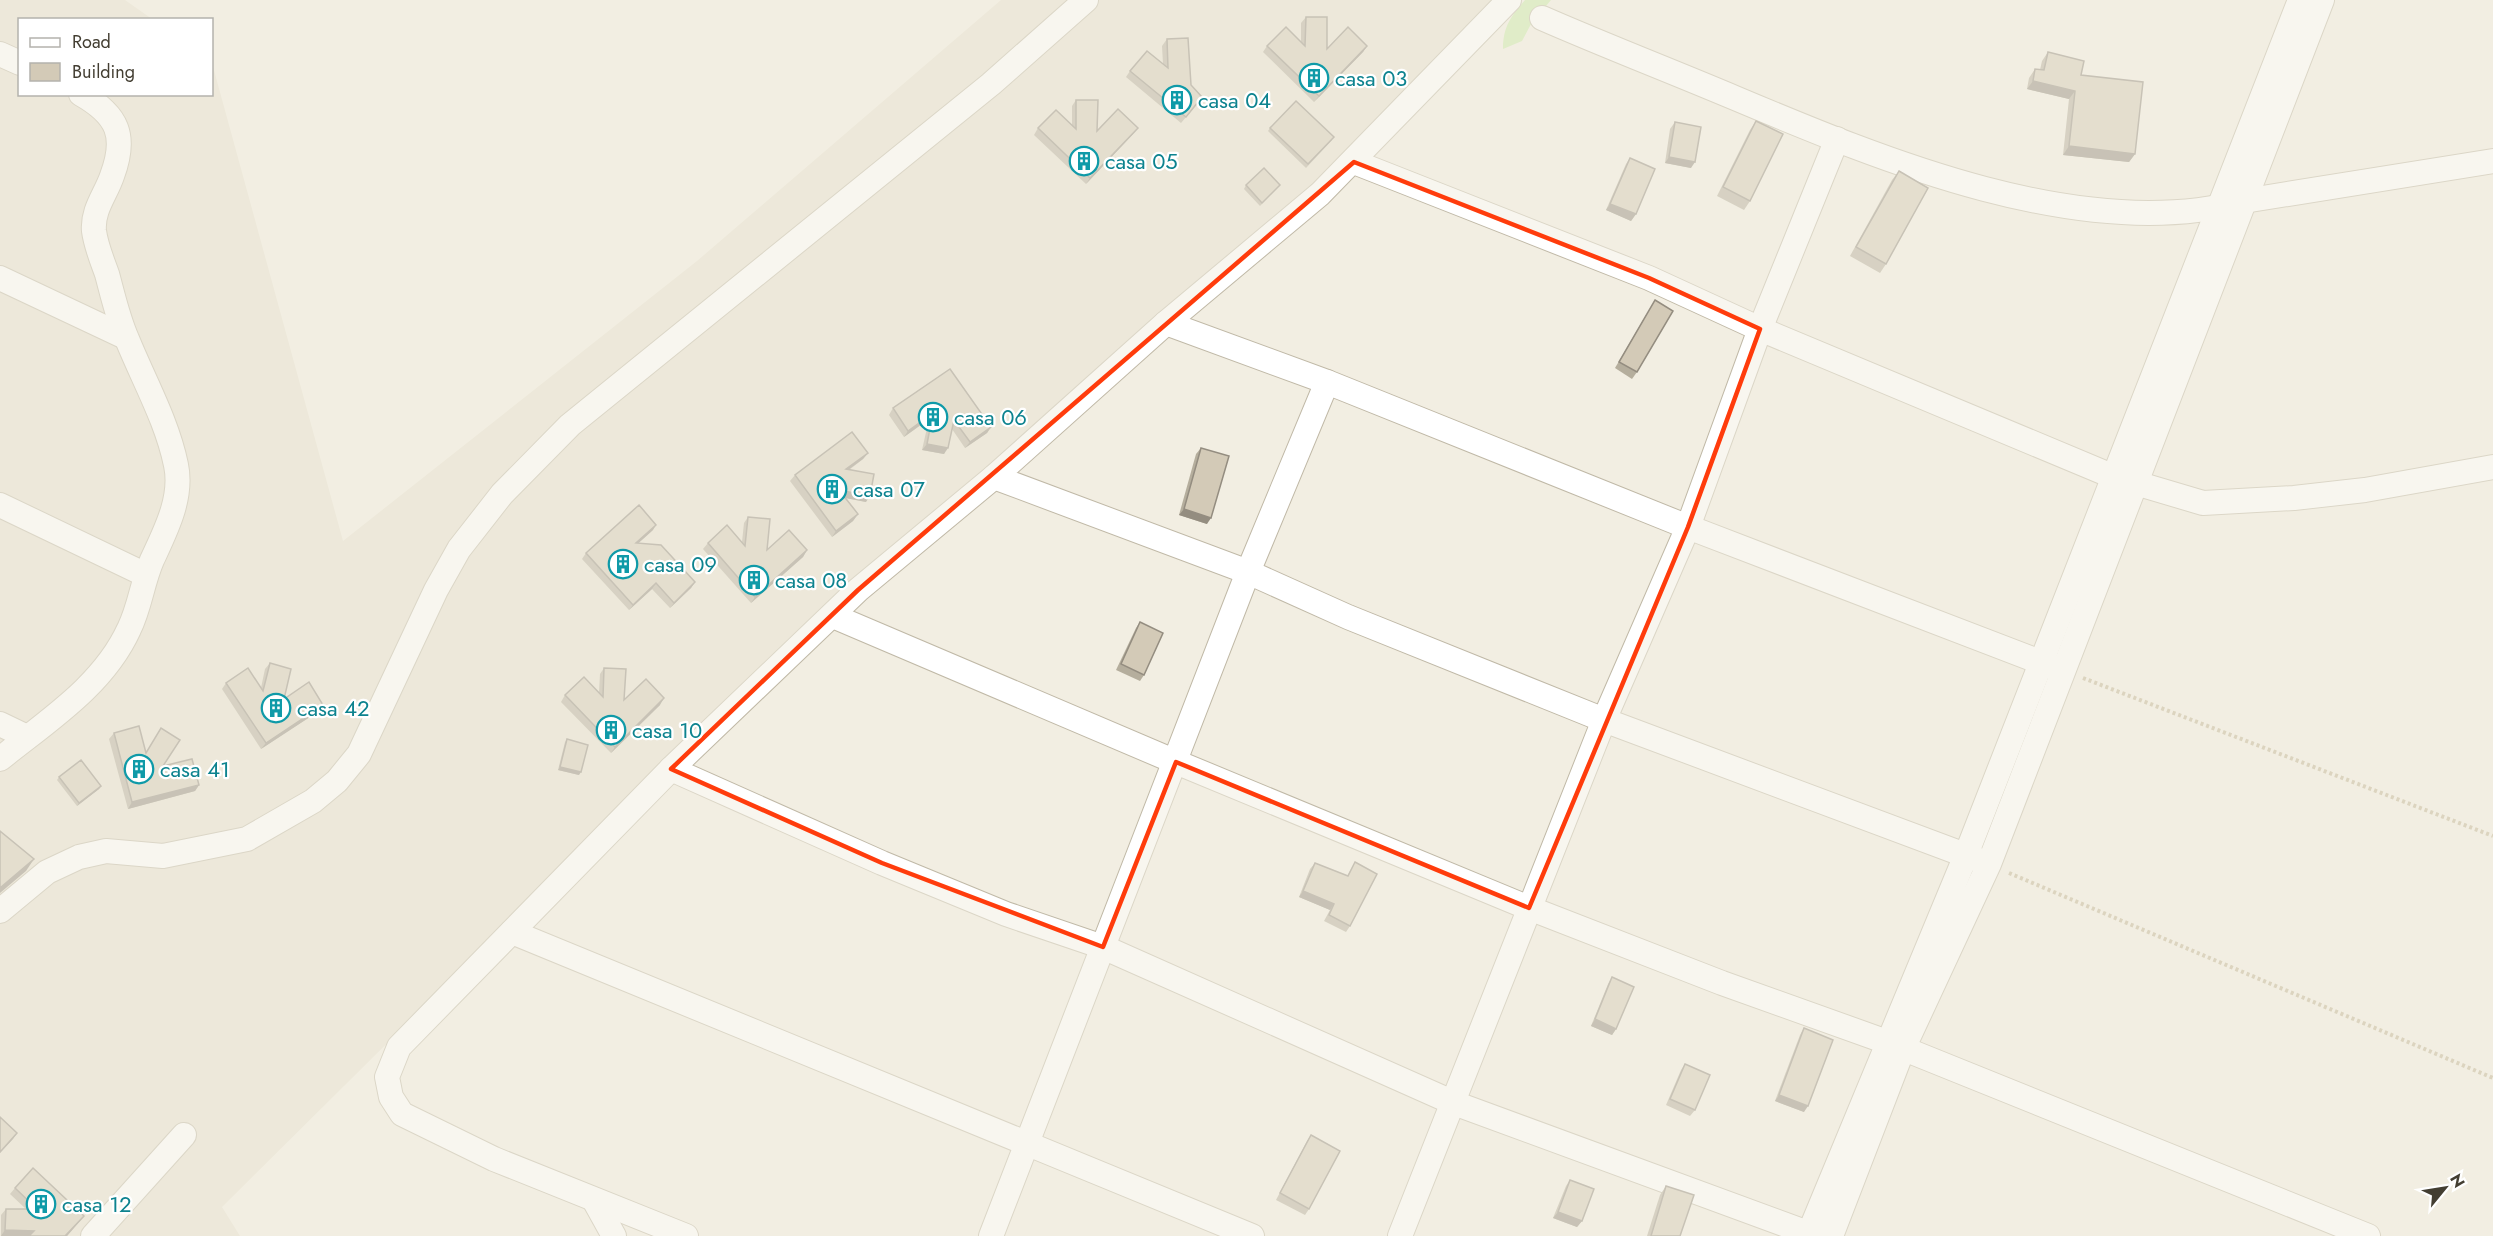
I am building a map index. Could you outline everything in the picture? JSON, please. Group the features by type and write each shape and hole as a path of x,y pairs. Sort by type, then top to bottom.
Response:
{"street":[{"path":"0,911 47,872 79,857 106,851 163,856 247,839 277,825 313,801 337,781 359,754 436,590 459,549 502,494 570,425 991,84 1086,0"},
{"path":"686,1236 441,1135 402,1114 391,1097 387,1077 399,1047 671,769 858,590 994,477 1166,323 1259,247 1354,162 1509,0"},
{"path":"671,769 882,863 1005,914 1103,947 1454,1103 1816,1235 1895,1045 1966,855 2136,483 2300,0"},
{"path":"1895,1045 1989,864 2112,476 2322,0"},
{"path":"1542,18 1662,70 1837,139 1951,180 2034,199 2132,212 2232,204 2493,161"},
{"path":"0,54 18,62"},
{"path":"0,759 76,700 118,650 130,628 146,575 170,520 176,496 177,467 159,411 125,337 94,230 100,200 112,176 120,147 116,123 96,102 85,96"},
{"path":"1400,1236 1604,720 1688,527 1760,329 1837,139"},
{"path":"1354,162 1649,278 1760,329 2112,476 2203,503 2294,498 2366,490 2493,467"},
{"path":"0,278 125,337"},
{"path":"1166,323 1327,382 1688,527 2052,666"},
{"path":"990,1236 1248,572 1327,382"},
{"path":"994,477 1248,572 1348,617 1604,720 1989,864"},
{"path":"0,505 146,575"},
{"path":"833,616 1176,762 1529,908 1722,983 1895,1045 2368,1236"},
{"path":"0,724 27,737"},
{"path":"512,932 1252,1236"},
{"path":"93,1236 184,1135"},
{"path":"594,1200 614,1236"}],"path":[{"path":"2052,666 2493,836"},
{"path":"1989,864 2493,1078"}],"highlighted area":[{"path":"1354,162 1649,278 1760,329 1688,527 1529,908 1176,762 1103,947 882,863 671,769 858,590"}],"shaded area":[{"path":"0,0 125,0 151,18 18,18 18,96 213,96 213,67 343,541 697,261 1001,0 1516,0 1343,184 828,606 222,1207 240,1236 0,1236"}],"green space":[{"path":"1525,0 1551,0 1531,24 1522,41 1503,49 1504,34 1509,22"}],"building":[{"name":"casa 03","path":"1306,17 1327,17 1327,49 1348,27 1367,46 1319,96 1267,46 1286,27 1305,46"},
{"path":"1188,38 1191,85 1202,97 1186,117 1130,71 1147,51 1168,68 1167,39"},
{"path":"2048,52 2084,61 2081,75 2143,82 2135,154 2069,146 2075,91 2033,81 2035,69 2044,70"},
{"name":"casa 05","path":"1076,100 1098,100 1097,131 1118,109 1138,128 1090,178 1038,128 1056,110 1076,129"},
{"path":"1296,101 1334,137 1308,164 1270,128"},
{"path":"1756,121 1783,134 1750,201 1723,187"},
{"path":"1675,122 1701,127 1695,162 1669,157"},
{"path":"1630,158 1655,169 1636,214 1610,204"},
{"path":"1264,168 1280,185 1262,203 1246,185"},
{"path":"1899,171 1928,188 1886,264 1856,247"},
{"path":"1655,300 1673,311 1637,372 1619,362"},
{"name":"casa 06","path":"950,369 991,427 970,442 954,420 948,448 927,444 933,413 908,431 893,408"},
{"name":"casa 07","path":"852,432 868,453 846,469 874,474 870,496 839,490 858,514 836,531 795,475"},
{"path":"1201,448 1229,456 1211,518 1184,509"},
{"name":"casa 09","path":"639,505 656,525 636,543 661,545 695,582 674,603 656,583 633,605 586,553"},
{"name":"casa 08","path":"748,517 770,519 767,550 789,530 807,550 755,597 708,543 727,525 745,546"},
{"path":"1140,622 1163,633 1144,675 1121,664"},
{"name":"casa 42","path":"270,663 291,669 284,699 309,682 323,705 266,743 226,683 248,668 263,691"},
{"name":"casa 10","path":"604,668 626,669 624,700 646,679 664,698 615,747 565,695 584,677 603,697"},
{"name":"casa 41","path":"139,726 146,753 161,728 180,740 163,766 192,759 199,785 132,802 114,733"},
{"path":"567,739 588,745 581,772 560,767"},
{"path":"81,760 101,786 79,803 59,777"},
{"path":"0,831 34,859 0,888"},
{"path":"1355,862 1377,874 1350,926 1329,915 1334,904 1303,891 1315,863 1348,876"},
{"path":"1612,977 1634,987 1616,1029 1595,1019"},
{"path":"1804,1028 1833,1040 1808,1106 1779,1095"},
{"path":"1685,1064 1710,1075 1695,1110 1670,1099"},
{"path":"0,1117 17,1133 0,1152"},
{"path":"1311,1135 1340,1151 1309,1209 1280,1193"},
{"name":"casa 12","path":"33,1168 84,1216 65,1236 29,1236 34,1231 5,1230 6,1209 37,1209 15,1188"},
{"path":"1570,1180 1594,1189 1582,1221 1558,1212"},
{"path":"1666,1186 1694,1195 1680,1236 1651,1236"}],"place":[{"name":"casa 03","path":"1314,78"},
{"name":"casa 04","path":"1177,100"},
{"name":"casa 05","path":"1084,161"},
{"name":"casa 06","path":"933,417"},
{"name":"casa 07","path":"832,489"},
{"name":"casa 09","path":"623,564"},
{"name":"casa 08","path":"754,580"},
{"name":"casa 42","path":"276,708"},
{"name":"casa 10","path":"611,730"},
{"name":"casa 41","path":"139,769"},
{"name":"casa 12","path":"41,1204"}]}
